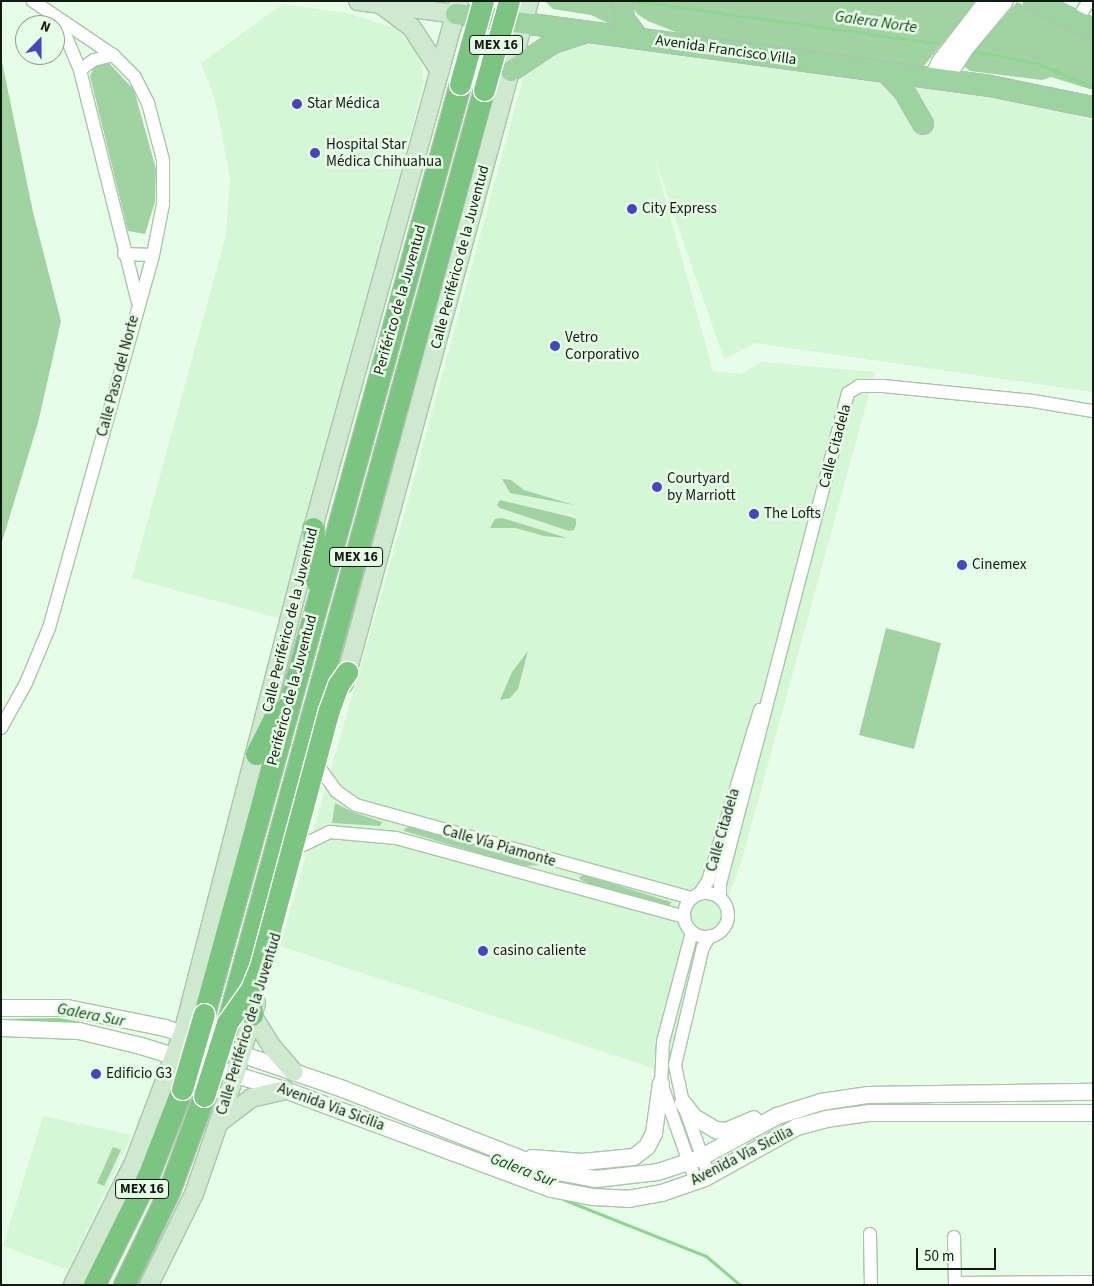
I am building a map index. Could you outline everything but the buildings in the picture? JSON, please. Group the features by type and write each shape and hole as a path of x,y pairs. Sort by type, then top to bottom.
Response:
{"highway":[{"name":"Periférico de la Juventud","path":"94,1285 148,1176 182,1089 483,1"},
{"name":"Periférico de la Juventud","path":"227,1023 509,1"},
{"path":"313,528 317,598"},
{"path":"252,1015 249,976 270,885 355,588 355,560"},
{"path":"256,754 301,662"},
{"path":"227,1023 250,989 260,967 329,710 338,685 347,672"},
{"name":"MEX 16","path":"124,1285 169,1191 204,1096 227,1023"}],"main road":[{"name":"Avenida Francisco Villa","path":"358,1 380,4 458,7 524,23 938,79 1048,96 1093,107"},
{"name":"Calle Periférico de la Juventud","path":"149,1285 194,1194 235,1075 303,846 347,672 529,1"},
{"path":"1034,1 1085,24"},
{"path":"380,4 412,28 440,71"},
{"path":"621,4 624,18 639,39"},
{"name":"Calle Periférico de la Juventud","path":"73,1285 135,1160 183,1033 313,528 458,7"},
{"path":"511,72 553,43 588,32"},
{"path":"423,130 429,122 444,70 451,58 470,50 488,53 496,58 500,75 482,138 487,157"},
{"path":"886,72 904,91 923,124"},
{"path":"252,1015 272,1047 294,1072"},
{"path":"218,1124 251,1098 285,1090"}],"street":[{"path":"33,1 52,15"},
{"path":"938,79 940,62 987,1"},
{"path":"938,79 1005,1"},
{"path":"1085,24 1090,1"},
{"path":"65,24 113,55 141,86 162,160 163,204 153,255 138,302"},
{"name":"Calle Paso del Norte","path":"1,728 26,684 49,628 138,302 124,254 80,70 65,34"},
{"path":"80,70 94,60 113,55"},
{"path":"124,254 153,255"},
{"name":"Calle Citadela","path":"720,898 720,884 772,680 845,402 852,389 883,386 1033,401 1093,411"},
{"name":"Calle Citadela","path":"696,896 708,881 750,734 772,680"},
{"name":"Calle Vía Piamonte","path":"321,770 345,799 369,810 696,896"},
{"name":"Calle Vía Piamonte","path":"303,846 330,832 396,838 684,917"},
{"path":"518,1158 582,1162 634,1157 647,1147 654,1133 661,1083 663,1042 692,932 684,917 696,896 720,898 727,909 726,922 719,932 710,936 703,947 677,1046 675,1064 694,1160"},
{"path":"692,932 710,936"},
{"name":"Avenida Via Sicilia","path":"1,1008 67,1008 183,1033 294,1072 552,1171 596,1179 658,1172 694,1160 777,1116 800,1109 868,1095 1093,1092"},
{"name":"Avenida Via Sicilia","path":"1,1028 78,1031 175,1056 285,1090 551,1190 592,1198 628,1199 662,1193 702,1179 797,1127 826,1119 869,1113 1093,1113"},
{"path":"661,1083 702,1179"},
{"path":"683,1103 708,1127 726,1131 776,1107 800,1109"},
{"path":"870,1234 871,1285"},
{"path":"954,1237 955,1284 1093,1282"}],"shaded area":[{"path":"545,1 615,1 616,27 591,15 553,9"},
{"path":"629,1 977,1 923,67 683,35 648,21 637,14"},
{"path":"1017,2 1093,39 1093,90 1051,77 1042,80 970,71 965,67 965,61"},
{"path":"283,4 346,13 395,28 416,49 422,64 424,82 282,619 132,578 226,235 230,178 215,100 201,63"},
{"path":"587,42 956,91 1062,111 1093,121 1093,392 755,343 724,359 653,154 713,371 741,374 761,362 875,372 741,863 662,1071 280,946 404,515 525,71 555,49"},
{"path":"1,57 33,212 61,321 38,423 1,545"},
{"path":"109,63 134,90 156,169 155,202 145,234 128,231 90,76 95,65"},
{"path":"502,479 511,480 524,490 574,505 510,493"},
{"path":"500,500 571,517 576,519 576,525 574,530 569,531 500,508 497,505"},
{"path":"501,518 567,538 544,536 516,528 490,528 495,519"},
{"path":"886,628 941,643 914,749 859,735"},
{"path":"528,651 518,689 510,698 500,700 512,672"},
{"path":"335,803 353,812 382,822 380,826 332,823"},
{"path":"412,827 543,865 522,866 404,831 405,828"},
{"path":"584,875 671,902 669,907 592,885 581,880 579,877"},
{"path":"43,1116 132,1135 68,1270 3,1246"},
{"path":"113,1147 121,1150 104,1186 97,1183"}],"waterway":[{"name":"Galera Norte","path":"636,1 934,43"},
{"name":"Galera Norte","path":"973,51 1039,64 1093,87"},
{"name":"Galera Sur","path":"1,1020 58,1019 80,1023"},
{"name":"Galera Sur","path":"86,1025 146,1039"},
{"name":"Galera Sur","path":"565,1200 706,1256 740,1285"}],"place":[{"name":"Star Médica","path":"297,104"},
{"name":"Hospital Star Médica Chihuahua","path":"315,153"},
{"name":"City Express","path":"632,209"},
{"name":"Vetro Corporativo","path":"555,346"},
{"name":"Courtyard by Marriott","path":"657,487"},
{"name":"The Lofts","path":"754,514"},
{"name":"Cinemex","path":"962,565"},
{"name":"casino caliente","path":"483,951"},
{"name":"Edificio G3","path":"96,1074"}]}
